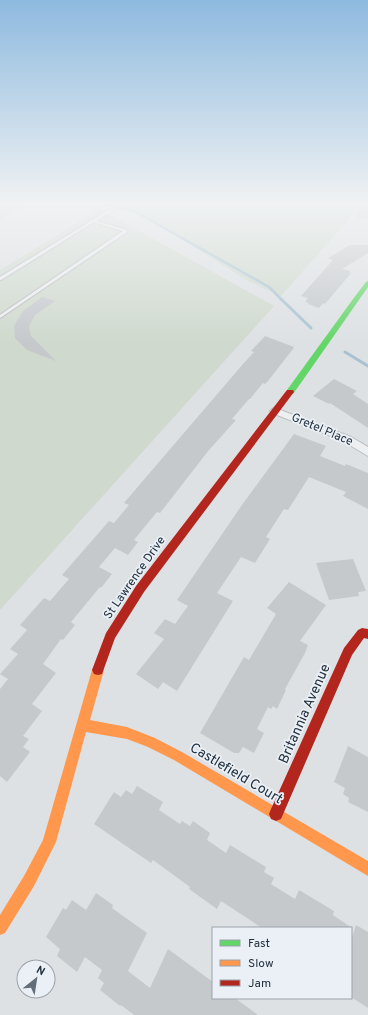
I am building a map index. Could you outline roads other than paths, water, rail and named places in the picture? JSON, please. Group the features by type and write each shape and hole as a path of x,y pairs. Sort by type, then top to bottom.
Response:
{"street":[{"name":"St Lawrence Drive","path":"0,928 37,868 49,842 99,665 110,636 123,614 318,355 336,326 368,283"},
{"name":"Gretel Place","path":"275,411 340,436 368,452"},
{"name":"Britannia Avenue","path":"276,814 348,652 362,632 368,634"},
{"name":"Castlefield Court","path":"82,726 127,733 151,742 368,869"}],"lane":[{"path":"0,279 48,249"},
{"path":"0,317 99,249"}],"waterway":[{"path":"202,249 269,287 281,299"},
{"path":"281,299 311,328"},
{"path":"345,352 368,366"}]}
